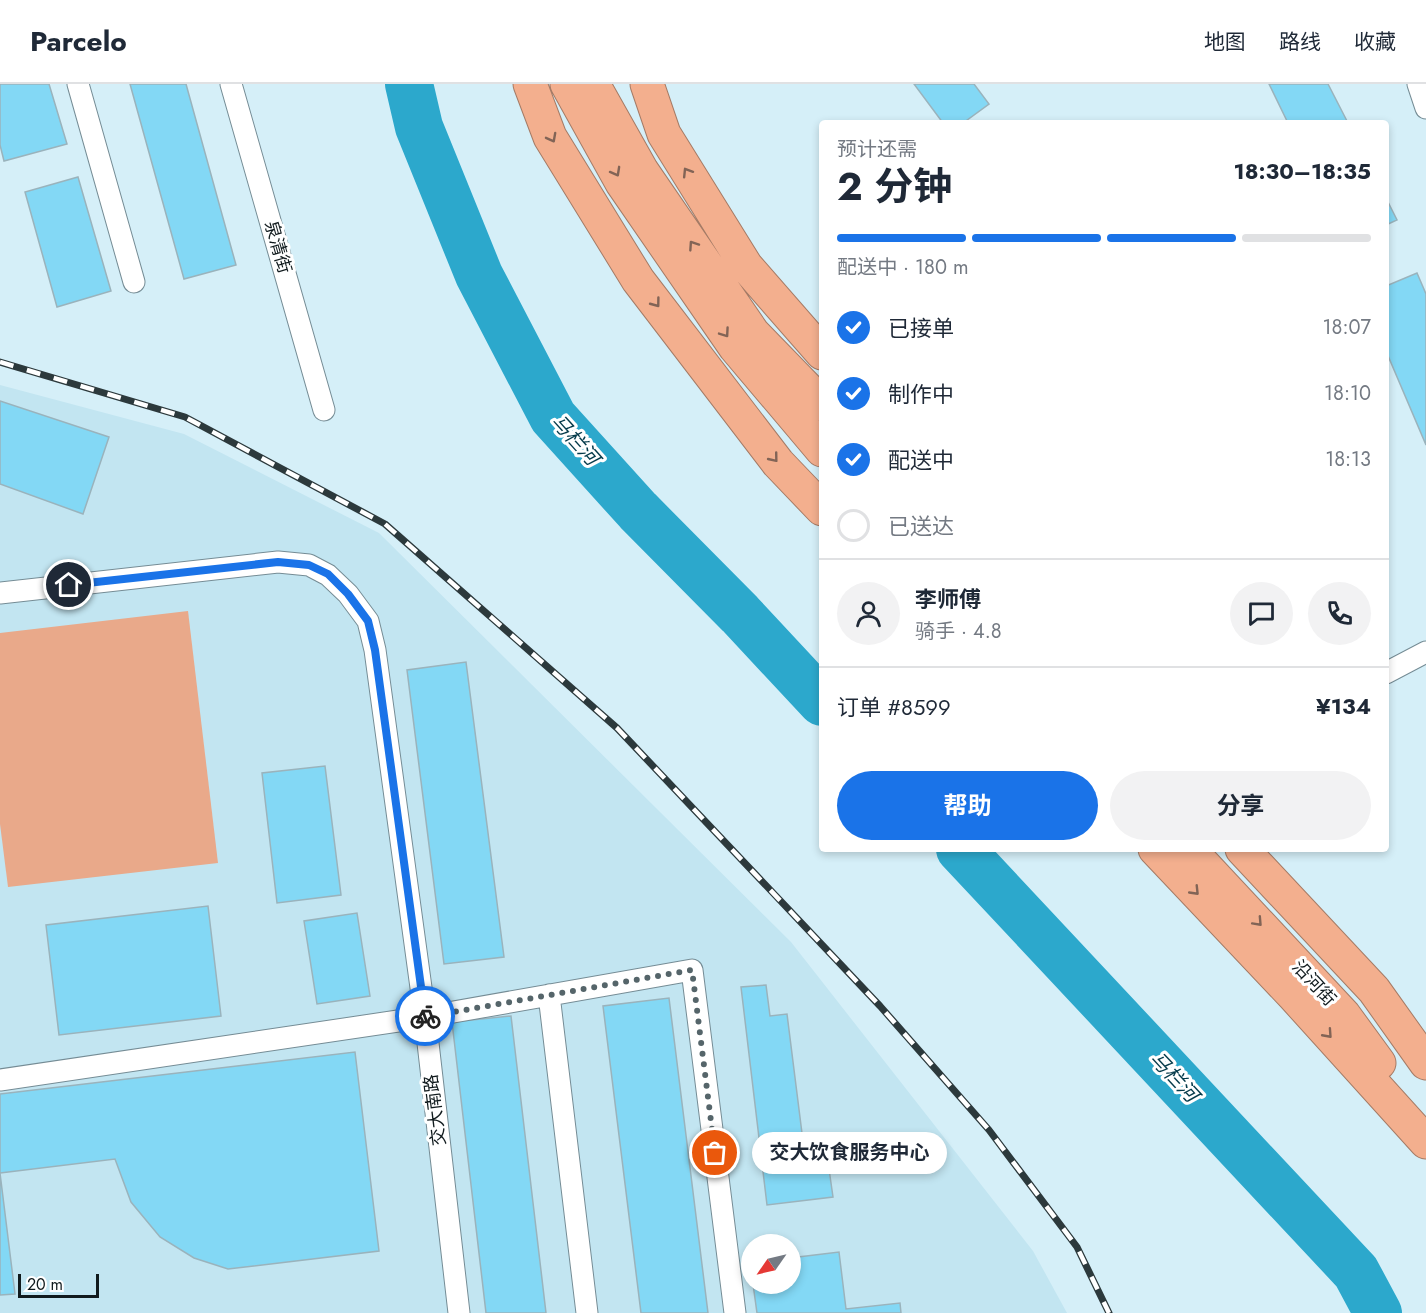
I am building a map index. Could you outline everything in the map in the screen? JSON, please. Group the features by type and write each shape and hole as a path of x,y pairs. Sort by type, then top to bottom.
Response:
{"highway":[{"path":"530,84 550,137 638,280 778,463 819,506"},
{"path":"567,84 622,183 735,347 819,446"},
{"path":"593,84 642,171 753,333 819,401"},
{"path":"640,84 664,134 746,266 819,351"},
{"path":"647,84 664,134"},
{"path":"1158,852 1294,996 1426,1142"},
{"name":"沿河街","path":"1193,852 1344,1015 1426,1127"},
{"path":"1245,852 1374,990 1426,1063"},
{"path":"1258,852 1342,957"}],"street":[{"path":"78,84 134,282"},
{"name":"泉清街","path":"231,84 324,410"},
{"path":"1418,84 1426,108"},
{"name":"交大南路","path":"0,593 278,562 309,565 328,574 348,594 368,621 375,650 425,1017 459,1313"},
{"path":"1389,671 1426,652"},
{"path":"0,1080 425,1017 692,970 735,1313"},
{"path":"549,995 587,1313"}],"shaded area":[{"path":"0,385 184,434 379,533 791,942 1033,1251 1067,1313 0,1313"},
{"path":"188,611 218,863 8,887 0,824 0,633"}],"building":[{"path":"0,84 49,84 67,144 4,161 0,145"},
{"path":"130,84 186,84 236,265 184,279"},
{"path":"914,84 974,84 989,104 967,120 941,120"},
{"path":"1269,84 1328,84 1346,120 1287,120"},
{"path":"78,177 111,291 57,307 25,192"},
{"path":"1389,204 1397,220 1389,224"},
{"path":"1417,273 1426,294 1426,445 1389,358 1389,285"},
{"path":"0,401 109,437 83,514 0,484"},
{"path":"466,662 504,957 444,964 407,670"},
{"path":"325,766 341,895 277,903 262,773"},
{"path":"208,906 221,1016 59,1035 46,925"},
{"path":"357,913 370,996 317,1004 304,921"},
{"path":"766,985 770,1016 787,1014 806,1165 828,1162 833,1197 767,1205 741,987"},
{"path":"669,998 708,1313 641,1313 603,1006"},
{"path":"511,1016 546,1313 486,1313 452,1022"},
{"path":"355,1052 379,1251 228,1269 194,1258 160,1237 131,1202 115,1159 0,1173 0,1094"},
{"path":"0,1173 15,1294 0,1295"},
{"path":"839,1252 846,1309 900,1303 901,1313 757,1313 754,1294 801,1294 801,1257"}],"waterway":[{"name":"马栏河","path":"409,84 419,127 479,275 553,417 638,511 740,614 819,699"},
{"name":"马栏河","path":"963,852 1356,1272 1378,1313"}],"railway":[{"path":"0,362 185,417 385,524 617,728 880,1006 989,1130 1077,1247 1109,1313"}],"way so far":[{"path":"425,1016 692,970 715,1153"}],"place":[{"name":"交大饮食服务中心","path":"715,1153"}],"route":[{"path":"69,585 278,562 309,565 328,574 348,594 368,621 375,650 425,1016"}]}
